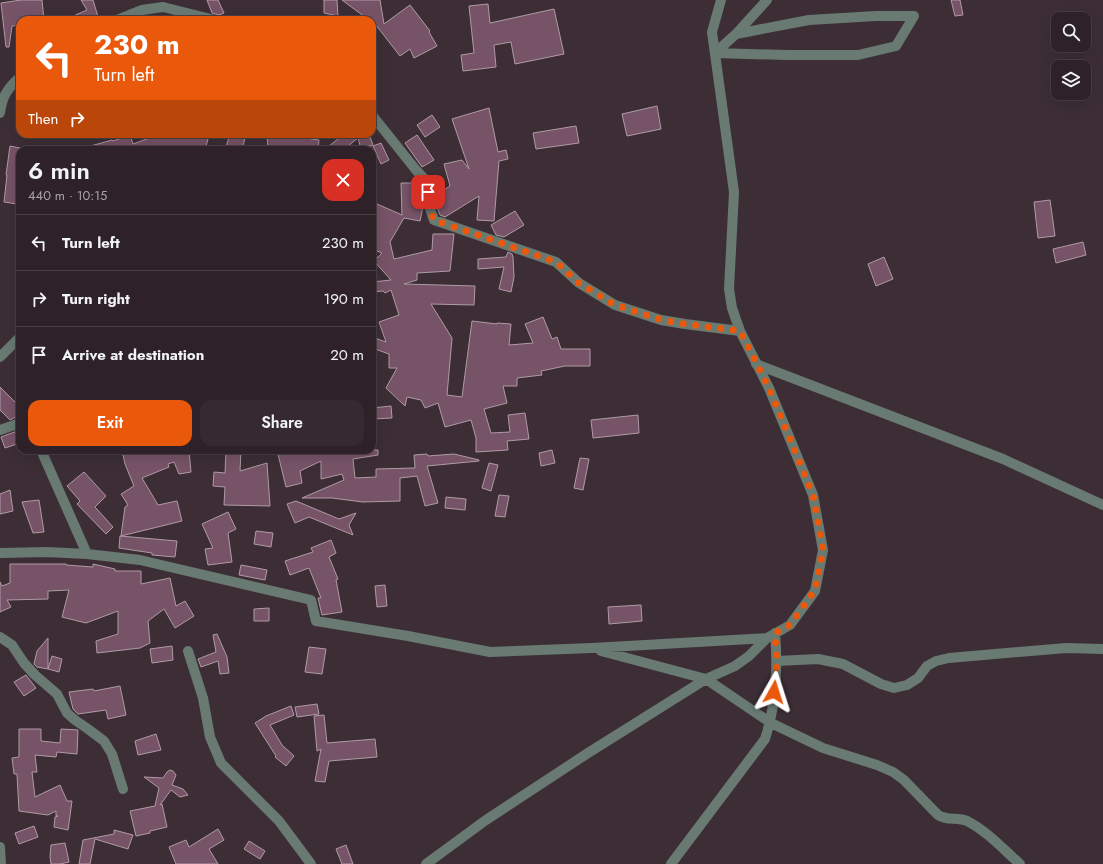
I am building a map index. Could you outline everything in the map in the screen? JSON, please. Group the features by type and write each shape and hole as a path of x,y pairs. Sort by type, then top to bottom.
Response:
{"street":[{"path":"426,864 486,820 706,679 735,666 749,656 771,636 790,625 815,590 823,550 813,495 769,388 740,331 732,308 729,289 734,192 712,32 721,0"},
{"path":"715,53 736,34 767,0"},
{"path":"127,16 142,10 163,7 199,16"},
{"path":"715,53 786,55 858,54 896,46 914,16 876,16 809,20 736,34"},
{"path":"0,113 1,103 9,86 16,80"},
{"path":"376,120 430,184 427,200 434,220 556,262 579,283 615,305 662,320 740,331"},
{"path":"0,357 16,341"},
{"path":"756,364 1003,459 1103,505"},
{"path":"0,430 16,425"},
{"path":"43,454 88,554"},
{"path":"0,553 47,552 88,554 140,560 311,600 316,621 408,636 490,652 592,648 771,636"},
{"path":"671,864 765,739 771,723 777,662 771,636"},
{"path":"0,637 12,645 24,663 35,675 57,694 67,713 104,741 112,754 123,789"},
{"path":"592,648 706,679 771,723 823,748 893,772 904,780 943,819 958,819 967,821 986,834 1020,864"},
{"path":"777,662 818,659 843,664 881,684 894,688 907,684 918,678 927,666 936,661 950,658 1066,648 1103,649"},
{"path":"188,651 202,698 210,737 221,763 280,821 311,864"},
{"path":"0,847 1,864"}],"building":[{"path":"21,0 42,0 44,16 16,16 16,26 12,26 9,47 6,47 1,3"},
{"path":"81,0 93,0 98,16 73,16 87,10"},
{"path":"207,0 218,0 224,13 219,15 212,13"},
{"path":"324,0 337,0 338,16 324,13"},
{"path":"342,0 380,0 384,24 410,5 430,31 429,32 437,46 414,58 410,49 400,56 376,25 376,16 364,16"},
{"path":"951,0 960,0 963,15 955,16"},
{"path":"488,4 490,23 554,9 564,54 515,64 511,42 494,45 496,67 463,71 461,55 474,53 469,6"},
{"path":"657,106 661,129 627,136 622,114"},
{"path":"489,108 498,152 506,150 508,159 499,161 494,221 477,220 479,196 445,217 440,215 434,196 450,186 444,164 462,160 469,169 452,119"},
{"path":"432,115 440,127 425,137 417,125"},
{"path":"576,126 579,143 536,149 533,133"},
{"path":"417,135 434,160 422,167 405,143"},
{"path":"122,138 131,138 133,144 149,138 208,139 206,146 91,146"},
{"path":"229,138 245,138 243,146 226,146"},
{"path":"267,138 305,138 319,140 318,146 268,146"},
{"path":"339,138 358,138 348,146 329,146"},
{"path":"358,138 370,138 373,145 360,146"},
{"path":"381,143 389,160 381,164 376,153 376,146 373,146"},
{"path":"10,146 16,147 16,204 4,202"},
{"path":"401,183 419,183 422,186 421,200 423,207 420,221 404,218 390,242 394,259 432,250 433,234 454,234 450,271 417,273 417,280 404,284 475,286 474,305 431,304 452,338 447,395 462,397 472,321 511,324 509,345 533,343 525,324 543,317 552,339 557,337 561,349 590,349 590,366 565,366 541,371 542,375 517,378 517,386 503,386 507,403 484,409 491,433 510,432 508,415 525,413 529,439 507,441 508,450 476,452 476,438 471,420 445,427 438,403 425,408 421,400 407,397 405,406 386,388 397,368 389,368 389,354 376,349 376,338 386,342 379,322 399,315 391,290 385,293 383,291 376,292 376,282 391,280 376,263 376,259 382,253 376,251 376,206 377,204 402,215"},
{"path":"1050,200 1055,236 1038,238 1034,202"},
{"path":"515,211 524,225 504,237 496,235 491,225"},
{"path":"1083,242 1086,255 1056,263 1053,249"},
{"path":"508,252 512,254 513,257 514,277 511,292 499,289 504,267 478,269 478,259 506,257"},
{"path":"884,257 893,279 876,286 868,264"},
{"path":"0,387 16,403 16,416 10,420 0,410"},
{"path":"391,406 392,418 376,419 376,408"},
{"path":"638,415 639,433 593,438 591,420"},
{"path":"16,431 16,444 5,448 1,437"},
{"path":"376,450 378,450 378,455 353,459 355,478 376,477 376,469 415,468 414,455 427,454 428,456 454,454 479,460 427,466 438,503 425,506 417,476 400,478 400,501 363,502 332,498 302,498 344,480 342,474 321,479 321,461 300,471 302,483 286,487 278,454 376,454"},
{"path":"552,450 555,463 541,466 539,453"},
{"path":"123,454 189,454 191,472 179,474 174,462 168,464 169,467 142,478 158,505 177,501 182,521 121,536 125,507 128,505 121,494 134,486 125,464"},
{"path":"226,454 241,454 240,471 267,463 270,506 224,505 225,487 213,486 214,472 225,473"},
{"path":"580,458 589,459 583,490 574,488"},
{"path":"489,463 498,465 491,491 482,488"},
{"path":"84,472 106,496 95,507 113,527 106,534 77,504 80,501 67,486"},
{"path":"10,490 13,511 0,514 0,494"},
{"path":"499,495 509,496 505,517 495,516"},
{"path":"446,497 466,499 465,510 445,508"},
{"path":"39,500 44,532 33,533 22,502"},
{"path":"296,501 339,519 356,513 349,525 353,535 309,517 295,523 287,504"},
{"path":"228,512 236,529 228,533 232,562 208,565 205,549 213,548 202,524"},
{"path":"256,531 273,533 271,547 254,544"},
{"path":"120,536 177,541 175,557 152,555 152,553 119,548"},
{"path":"331,540 336,553 329,557 338,579 336,580 342,612 322,615 318,598 321,598 309,568 290,575 285,561 313,552 311,548"},
{"path":"10,564 66,564 93,567 93,564 115,569 115,571 141,571 141,584 170,578 176,606 185,601 194,616 175,628 164,609 148,621 150,643 140,648 97,653 96,641 118,634 118,611 86,623 62,617 69,590 48,591 48,599 7,600 11,607 0,612 0,582 2,586 10,583"},
{"path":"241,565 267,570 265,580 239,575"},
{"path":"385,585 387,606 377,607 375,586"},
{"path":"641,605 642,621 609,624 608,607"},
{"path":"269,608 269,621 254,621 254,609"},
{"path":"217,634 227,657 229,673 220,674 218,661 201,667 198,659 216,652 213,635"},
{"path":"48,638 48,669 37,667 34,664 37,651"},
{"path":"172,646 173,660 152,663 150,649"},
{"path":"309,647 326,649 322,674 305,672"},
{"path":"52,656 62,659 59,672 48,669"},
{"path":"26,675 36,688 24,696 14,682"},
{"path":"120,686 126,715 108,719 106,710 78,714 73,709 69,692 93,689 94,691"},
{"path":"317,704 319,714 297,717 295,707"},
{"path":"291,706 294,715 270,725 282,745 294,756 286,766 275,757 276,756 255,723 266,716"},
{"path":"324,715 327,743 375,739 377,757 329,761 325,782 315,781 321,749 317,751 314,716"},
{"path":"19,729 41,729 41,741 60,743 61,729 78,730 77,754 57,752 56,757 35,755 37,772 32,772 35,797 60,785 67,801 72,801 68,830 54,827 55,817 58,816 56,816 56,811 48,815 19,811 17,774 14,774 12,758 19,757"},
{"path":"156,734 161,750 138,755 135,741"},
{"path":"170,770 176,775 172,785 183,789 188,795 180,797 171,790 160,805 162,804 167,827 136,836 130,811 155,806 159,788 144,777 163,778"},
{"path":"34,826 38,837 19,844 15,833"},
{"path":"218,829 224,840 209,849 218,864 176,864 169,847 186,840 189,847"},
{"path":"114,830 133,835 128,849 95,839 90,864 79,864 83,840 114,834"},
{"path":"249,841 265,851 260,859 244,849"},
{"path":"65,843 69,862 51,864 51,845"},
{"path":"346,845 353,864 342,864 336,849"}],"route":[{"path":"428,192 427,200 434,220 556,262 579,283 615,305 662,320 740,331 769,388 813,495 823,550 815,590 790,625 775,633 777,662 774,692"}]}
